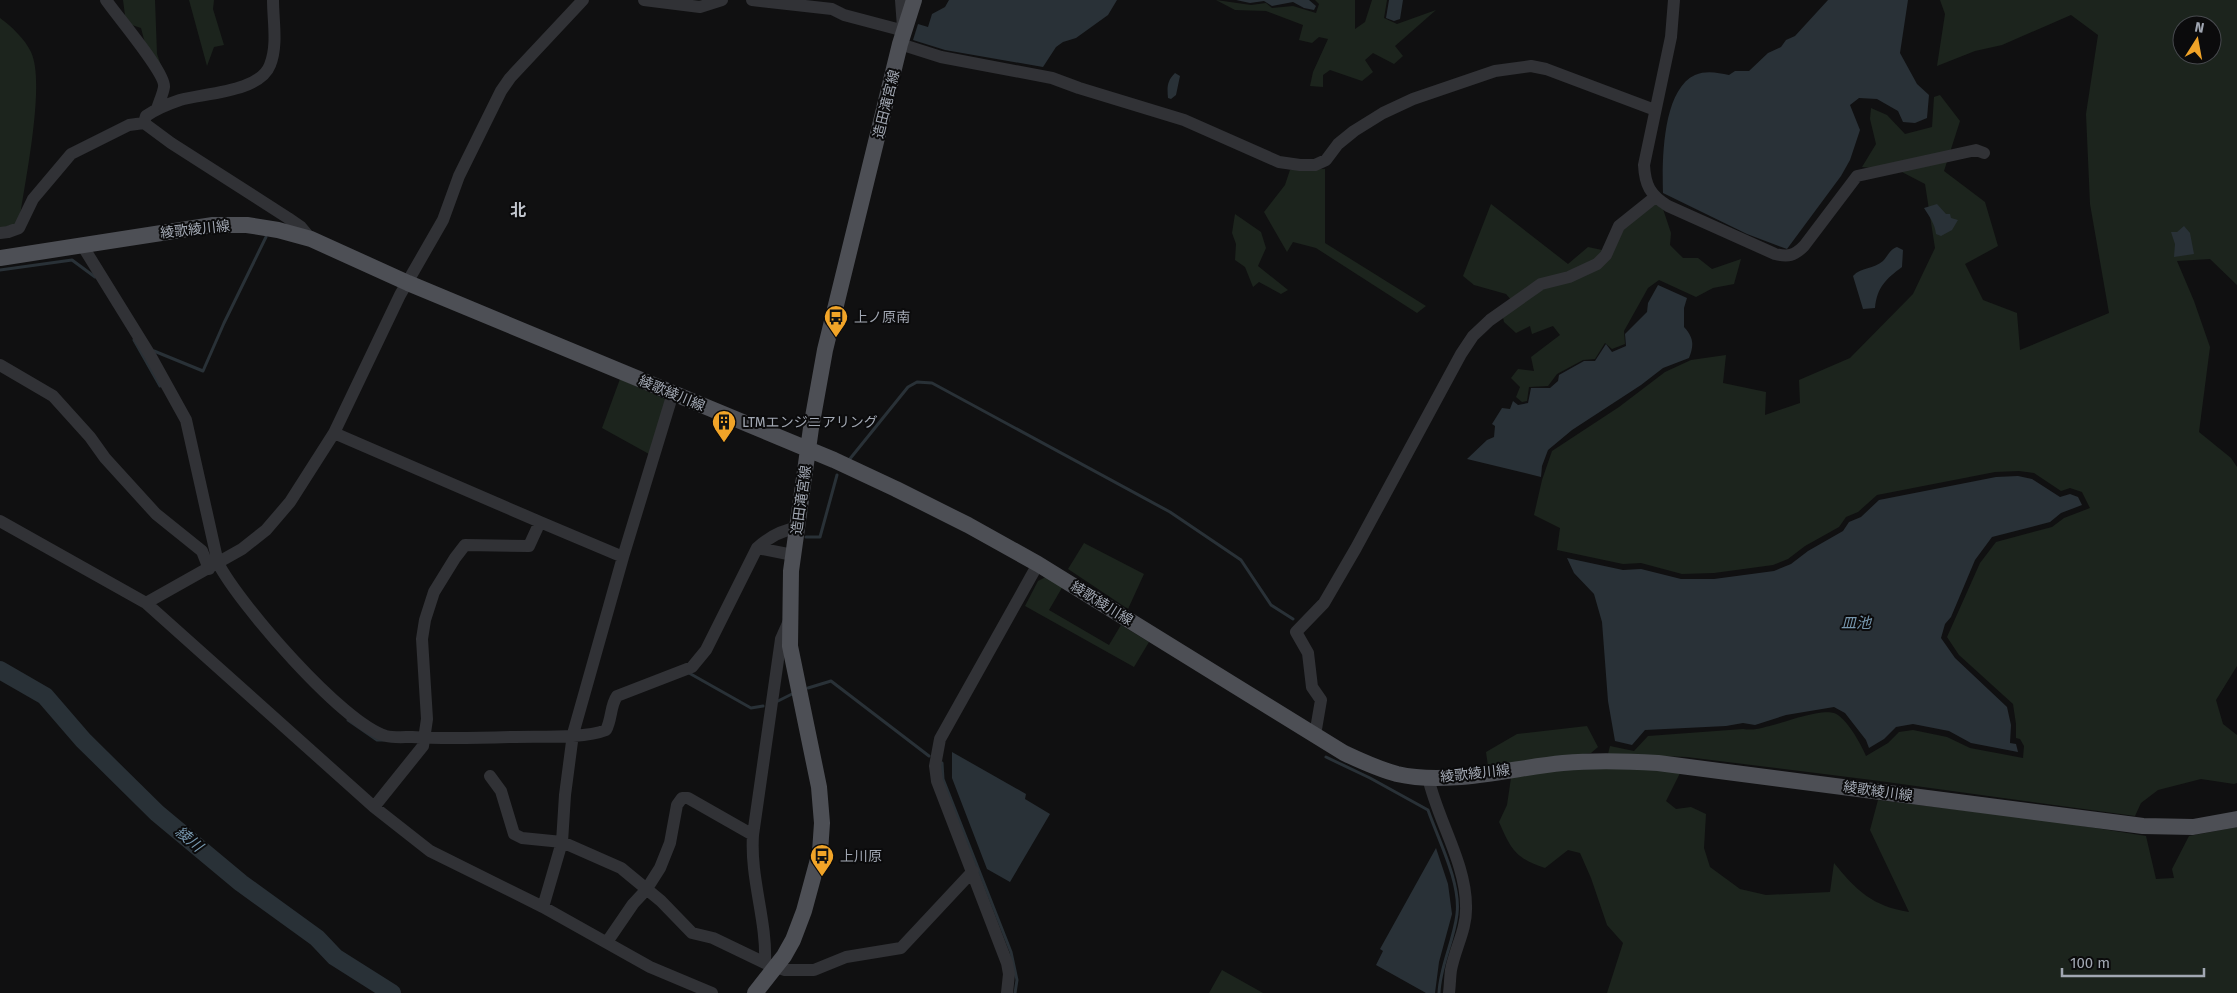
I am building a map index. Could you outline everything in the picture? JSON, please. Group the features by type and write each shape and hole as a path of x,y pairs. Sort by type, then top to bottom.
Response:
{"main road":[{"name":"造田滝宮線","path":"755,993 771,965 793,940 804,911 820,852 822,823 819,787 790,646 789,622 793,555 808,450 828,337 902,40 914,0"},
{"name":"綾歌綾川線","path":"0,258 214,225 283,224 311,239 408,283 808,450 928,504 1038,564 1344,753 1381,769 1398,774 1428,777 1460,776 1564,763 1602,761 1658,763 2143,826 2193,827 2237,819"}],"street":[{"path":"106,0 161,74 164,86 157,109"},
{"path":"144,123 146,116 157,109 180,100 248,85 263,78 270,66 274,49 272,0"},
{"path":"146,603 242,549 266,530 290,502 334,434 400,295 443,220 459,176 501,91 510,78 583,0"},
{"path":"644,0 700,7 722,0"},
{"path":"758,0 832,9 897,29 902,40 942,57 1052,78 1097,94 1184,120 1279,162 1300,165 1315,165 1326,160 1338,144 1354,131 1383,113 1445,87 1495,70 1513,67 1531,66 1546,69 1656,110"},
{"path":"901,0 902,40"},
{"path":"1674,0 1671,37 1644,165 1645,179 1654,198 1668,206 1775,254 1787,257 1796,254 1804,246 1857,176 1976,150 1984,153"},
{"path":"0,233 19,228 33,199 71,154 129,125 144,123 283,224"},
{"path":"1315,734 1321,700 1312,687 1308,652 1296,632 1324,603 1356,548 1461,354 1473,336 1490,320 1541,284 1569,277 1596,264 1606,254 1619,226 1654,198"},
{"path":"82,245 150,355 186,420 213,566"},
{"path":"0,365 54,396 90,437 111,465 156,514 202,551 268,631 346,712 369,729 387,736 425,738 573,734 606,730 614,701 618,696 692,667 706,650 757,548 766,540 789,529 797,528"},
{"path":"543,907 562,842 565,795 573,734 623,557 673,393"},
{"path":"334,434 623,557"},
{"path":"0,521 146,603 374,808 430,851 543,907 650,967 712,993"},
{"path":"374,808 418,752 425,738 427,719 422,639 425,620 434,592 454,558 465,545 529,546 540,522"},
{"path":"757,548 793,555"},
{"path":"1007,993 1009,974 1007,963 937,781 935,766 940,739 946,727 1038,564"},
{"path":"771,965 754,881 753,835 781,638 789,622"},
{"path":"490,776 501,791 514,834 522,838 562,842 622,868 661,901 692,933 713,938 771,965 798,971 814,970 846,957 901,948 973,871"},
{"path":"1428,777 1433,800 1460,871 1466,906 1465,923 1451,970 1449,993"},
{"path":"607,942 660,868 670,844 677,805 682,798 688,798 753,835"}],"shaded area":[{"path":"123,0 155,0 157,54 162,68 146,47 141,28 126,23"},
{"path":"189,0 214,0 213,9 224,45 214,47 207,66"},
{"path":"1216,0 1251,5 1266,3 1272,8 1293,6 1316,13 1319,4 1315,0 1355,0 1355,29 1365,22 1372,0 1387,0 1384,18 1397,24 1436,10 1395,46 1403,56 1394,64 1373,53 1365,60 1373,72 1362,81 1330,70 1323,75 1323,87 1310,86 1313,72 1328,39 1319,37 1312,43 1299,40 1303,25 1266,11 1235,10"},
{"path":"1940,0 2237,0 2237,285 2210,259 2177,261 2194,301 2210,347 2199,432 2231,458 2237,467 2237,666 2216,700 2223,724 2237,735 2237,783 2201,779 2158,790 2141,803 2135,816 1687,757 1608,754 1610,746 1634,751 1648,736 1756,729 1822,712 1829,712 1839,716 1848,725 1866,756 1888,743 1899,732 1913,730 1947,737 1970,748 2023,758 2024,746 2020,739 2016,738 2013,704 1959,655 1947,637 1980,563 1996,542 2052,527 2064,518 2090,508 2082,492 2070,488 2061,491 2034,473 2019,471 1995,472 1877,495 1858,512 1846,517 1839,527 1805,546 1788,559 1773,565 1714,573 1682,574 1641,563 1623,564 1557,550 1560,528 1534,515 1542,480 1552,451 1619,407 1665,372 1691,360 1726,355 1723,383 1766,392 1765,415 1800,403 1799,380 1850,358 1913,294 1935,248 1925,184 1900,171 1862,167 1876,144 1870,119 1871,108 1887,115 1905,134 1932,127 1934,97 1940,95 1960,121 1944,171 1985,202 1998,246 1965,264 1983,300 2017,313 2020,350 2109,313 2090,204 2086,114 2098,35 2071,15 2002,45 1975,51 1937,66 1945,14"},
{"path":"0,18 17,33 31,52 35,67 36,87 32,135 19,223 0,228"},
{"path":"1325,169 1325,243 1426,306 1417,313 1316,248 1293,242 1287,252 1264,212 1285,185 1290,170"},
{"path":"1491,204 1568,264 1588,247 1602,250 1622,227 1650,204 1662,206 1671,233 1670,245 1683,258 1698,258 1712,269 1741,259 1734,284 1713,288 1696,297 1659,280 1648,288 1624,331 1625,344 1612,349 1605,343 1595,359 1583,360 1557,374 1548,386 1529,387 1527,401 1522,402 1516,397 1520,387 1511,378 1518,369 1534,371 1531,357 1560,335 1553,326 1532,334 1530,326 1516,333 1504,322 1501,309 1512,301 1506,294 1474,285 1463,276"},
{"path":"1235,214 1261,232 1266,248 1258,266 1288,290 1281,294 1259,282 1253,287 1245,267 1235,260 1236,244 1232,233"},
{"path":"620,379 667,400 649,454 602,428"},
{"path":"1084,543 1144,574 1128,609 1068,569"},
{"path":"1046,577 1063,586 1049,610 1109,645 1121,625 1149,642 1134,667 1025,606 1038,581"},
{"path":"1587,726 1598,747 1591,753 1488,766 1486,752 1517,734"},
{"path":"1624,765 1680,773 1666,801 1676,809 1691,807 1706,814 1704,848 1710,867 1740,889 1766,895 1830,892 1834,863 1850,882 1866,896 1885,906 1909,912 1870,830 1878,800 2058,822 2146,836 2156,879 2174,878 2172,869 2189,836 2237,827 2237,993 1607,993 1623,943 1607,925 1591,878 1580,853 1568,850 1545,868 1527,860 1515,851 1499,822 1507,805 1511,778 1552,770"},
{"path":"1222,970 1263,993 1209,993"}],"water":[{"path":"949,0 1117,0 1108,15 1076,38 1063,42 1056,47 1043,67 945,50 913,40 918,24 928,27 932,14 945,7"},
{"path":"1236,0 1309,0 1316,6 1314,10 1304,8 1293,2 1272,6 1264,1 1250,3"},
{"path":"1389,0 1403,0 1400,19 1394,21 1386,18"},
{"path":"1828,0 1908,0 1900,53 1917,84 1929,95 1927,118 1915,123 1903,122 1898,111 1877,99 1859,98 1850,105 1860,130 1850,160 1841,176 1787,249 1747,234 1663,193 1666,128 1676,95 1684,83 1695,75 1704,73 1712,72 1729,75 1735,71 1749,71 1768,53 1781,47 1786,40 1795,36"},
{"path":"1175,73 1180,76 1176,95 1171,99 1168,98 1168,84"},
{"path":"1937,204 1946,214 1950,214 1951,218 1958,220 1952,230 1941,236 1936,234 1933,223 1924,208"},
{"path":"2184,226 2190,233 2194,254 2174,257 2175,244 2171,232 2177,232"},
{"path":"1897,247 1903,250 1902,267 1883,284 1878,294 1875,308 1863,309 1853,276 1860,271 1879,264"},
{"path":"1658,285 1687,298 1684,308 1684,327 1690,335 1692,342 1689,358 1663,368 1641,385 1572,430 1548,450 1542,466 1541,477 1467,459 1487,440 1494,437 1495,426 1492,424 1502,408 1510,409 1513,401 1518,405 1528,403 1531,388 1550,388 1558,381 1559,375 1584,361 1595,361 1606,344 1612,352 1626,346 1625,334 1647,312 1648,303"},
{"name":"皿池","path":"2018,476 2032,479 2060,497 2070,494 2078,497 2082,505 2061,513 2050,522 1992,537 1975,560 1951,617 1945,624 1941,638 1955,658 2007,707 2011,725 2010,743 2016,744 2018,752 1971,743 1949,731 1913,724 1896,727 1884,739 1869,748 1866,740 1845,713 1834,707 1786,715 1755,725 1743,723 1726,726 1645,730 1632,745 1615,741 1608,701 1602,622 1594,594 1574,573 1567,558 1623,570 1641,569 1681,579 1714,579 1774,571 1791,564 1808,551 1843,531 1849,522 1861,517 1879,500 1996,477"},
{"path":"952,752 1026,794 1025,799 1050,814 1010,882 987,869 952,778"},
{"path":"1436,848 1448,884 1452,914 1439,962 1435,993 1426,993 1376,965 1383,951 1380,949"}],"waterway":[{"path":"154,351 203,371 266,237"},
{"path":"0,270 72,260 95,277"},
{"path":"134,340 160,386"},
{"path":"849,460 908,387 917,382 932,383 1170,512 1241,560 1271,605 1293,619"},
{"path":"806,537 820,537 837,475"},
{"name":"綾川","path":"0,670 45,696 83,740 157,813 241,883 317,938 335,957 392,993"},
{"path":"689,673 751,708 763,706"},
{"path":"808,688 831,681 929,756"},
{"path":"776,702 792,694"},
{"path":"348,720 377,740 383,740"},
{"path":"1326,757 1370,778 1428,810 1448,861 1456,889 1457,902 1457,914 1442,973 1439,993"},
{"path":"942,763 943,779 1011,952 1017,980 1015,993"}],"place":[{"name":"上ノ原南","path":"836,338"},
{"name":"LTMエンジニアリング","path":"724,443"},
{"name":"上川原","path":"822,877"}],"district":[{"name":"北","path":"518,210"}]}
